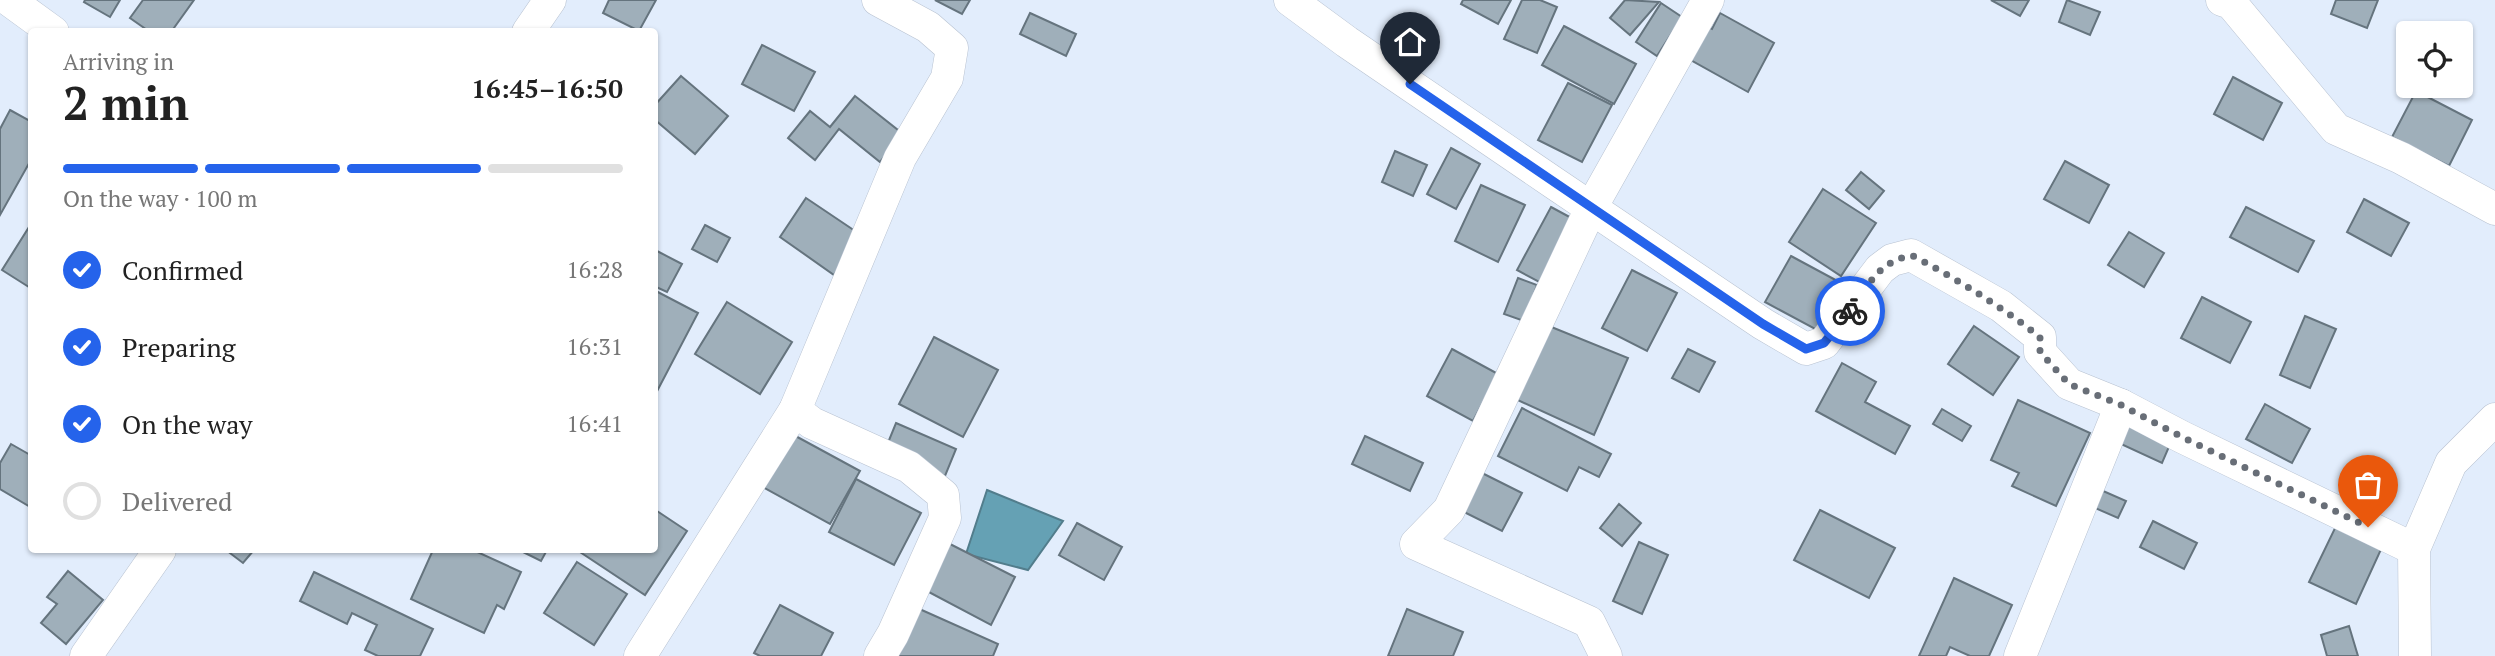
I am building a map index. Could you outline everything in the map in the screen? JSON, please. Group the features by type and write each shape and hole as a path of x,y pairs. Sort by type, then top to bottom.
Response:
{"street":[{"path":"9,0 48,28"},
{"path":"531,28 550,0"},
{"path":"640,656 795,410 900,158 947,78 952,48 928,27 878,0"},
{"path":"1290,0 1347,42 1591,208 1763,324 1806,349 1824,343 1880,269 1892,260 1911,255 2001,306 2040,337 2040,352 2069,384 2121,405 2414,549"},
{"path":"1606,656 1589,622 1416,544 1449,510 1591,208 1708,0"},
{"path":"2222,0 2231,3 2336,129 2401,158 2495,209"},
{"path":"2020,656 2121,405"},
{"path":"795,410 812,423 909,467 943,495 945,519 893,634 880,656"},
{"path":"2415,656 2414,549 2451,463 2495,419"},
{"path":"86,656 158,553"}],"water":[{"path":"987,490 1063,521 1028,570 966,554"}],"building":[{"path":"120,0 110,17 84,2"},
{"path":"143,0 194,0 174,28 144,28 130,18"},
{"path":"609,0 656,0 641,28 633,28 603,13"},
{"path":"935,0 970,0 962,14"},
{"path":"1463,0 1511,0 1498,24 1461,4"},
{"path":"1522,0 1540,0 1557,7 1537,53 1504,39"},
{"path":"1625,0 1659,2 1630,35 1610,18"},
{"path":"1991,0 2029,0 2020,16"},
{"path":"2067,0 2100,12 2090,35 2059,22"},
{"path":"2336,0 2378,0 2367,28 2331,14"},
{"path":"1661,3 1682,17 1657,56 1636,42"},
{"path":"1030,13 1076,34 1066,56 1020,34"},
{"path":"1720,13 1774,43 1748,92 1680,54 1698,22 1712,29"},
{"path":"1564,26 1636,64 1614,104 1542,65"},
{"path":"762,45 815,72 794,111 742,84"},
{"path":"681,76 728,116 695,154 658,122 658,102"},
{"path":"2233,77 2282,103 2263,140 2214,114"},
{"path":"1568,83 1612,105 1582,162 1538,140"},
{"path":"855,96 903,134 880,162 839,129 815,160 788,138 810,111 830,127"},
{"path":"2412,98 2430,98 2472,120 2449,166 2392,137"},
{"path":"10,110 28,120 28,165 0,215 0,129"},
{"path":"1451,148 1480,164 1456,209 1427,194"},
{"path":"1395,151 1427,165 1413,196 1382,182"},
{"path":"2065,161 2109,185 2089,223 2044,199"},
{"path":"1861,172 1884,191 1869,209 1846,190"},
{"path":"1481,185 1525,205 1498,262 1455,241"},
{"path":"1823,189 1876,223 1841,276 1789,242"},
{"path":"806,198 861,235 834,275 780,237"},
{"path":"2364,199 2409,223 2391,256 2347,232"},
{"path":"1551,207 1577,221 1543,284 1517,270"},
{"path":"2246,207 2314,241 2298,272 2230,237"},
{"path":"705,225 730,238 717,262 692,249"},
{"path":"28,229 28,286 2,270"},
{"path":"2129,232 2164,253 2144,287 2108,265"},
{"path":"658,252 682,264 667,292 658,288"},
{"path":"1791,256 1843,284 1817,330 1765,302"},
{"path":"1632,270 1677,293 1647,351 1602,328"},
{"path":"1518,278 1537,285 1524,321 1504,314"},
{"path":"658,292 698,313 658,389"},
{"path":"2202,297 2251,322 2230,363 2181,338"},
{"path":"727,302 792,342 760,394 695,354"},
{"path":"2305,316 2336,329 2310,388 2280,375"},
{"path":"1544,324 1628,358 1594,435 1511,397"},
{"path":"1974,326 2019,357 1993,395 1948,364"},
{"path":"934,337 998,370 963,437 899,404"},
{"path":"1452,349 1498,374 1473,421 1427,396"},
{"path":"1688,349 1715,362 1699,392 1672,378"},
{"path":"1842,363 1876,382 1865,402 1910,426 1895,454 1816,411"},
{"path":"2018,400 2090,433 2056,506 2012,486 2019,473 1991,460"},
{"path":"2265,404 2310,429 2292,463 2246,439"},
{"path":"1522,408 1611,454 1599,477 1579,467 1567,491 1498,456"},
{"path":"1942,409 1971,426 1962,441 1933,424"},
{"path":"896,423 956,449 945,476 885,450"},
{"path":"2130,423 2171,442 2162,463 2121,444"},
{"path":"790,433 860,471 830,524 761,486"},
{"path":"1365,436 1423,463 1410,491 1352,464"},
{"path":"11,444 28,454 28,506 0,489 0,463"},
{"path":"1480,472 1522,493 1502,531 1460,510"},
{"path":"856,479 921,513 894,565 829,532"},
{"path":"2094,487 2126,501 2118,518 2086,504"},
{"path":"1619,504 1641,523 1622,546 1600,528"},
{"path":"1820,510 1895,548 1869,598 1794,560"},
{"path":"658,512 687,531 645,595 582,553 658,553"},
{"path":"2153,521 2197,543 2184,569 2140,547"},
{"path":"1077,523 1122,547 1104,580 1059,555"},
{"path":"2337,524 2383,545 2356,604 2309,582"},
{"path":"1639,542 1668,555 1642,614 1613,601"},
{"path":"948,543 1015,577 991,625 925,590"},
{"path":"230,553 251,553 243,563"},
{"path":"432,553 480,553 521,572 504,609 497,605 484,633 411,599"},
{"path":"525,553 545,553 541,561"},
{"path":"577,562 627,594 594,645 544,613"},
{"path":"68,571 103,600 66,644 41,623 57,604 47,597"},
{"path":"314,572 433,629 420,656 378,656 365,650 377,625 352,613 347,624 300,601"},
{"path":"1954,578 2012,605 1989,656 1970,656 1950,647 1946,656 1919,656"},
{"path":"780,605 833,633 821,656 760,656 754,653"},
{"path":"915,607 998,644 993,656 893,656"},
{"path":"1407,609 1463,632 1453,656 1388,656"},
{"path":"2349,626 2358,656 2327,656 2321,635"}],"way so far":[{"path":"1850,311 1880,269 1892,260 1911,255 2001,306 2040,337 2040,352 2069,384 2121,405 2368,527"}],"route":[{"path":"1410,84 1763,324 1806,349 1824,343 1850,311"}]}
